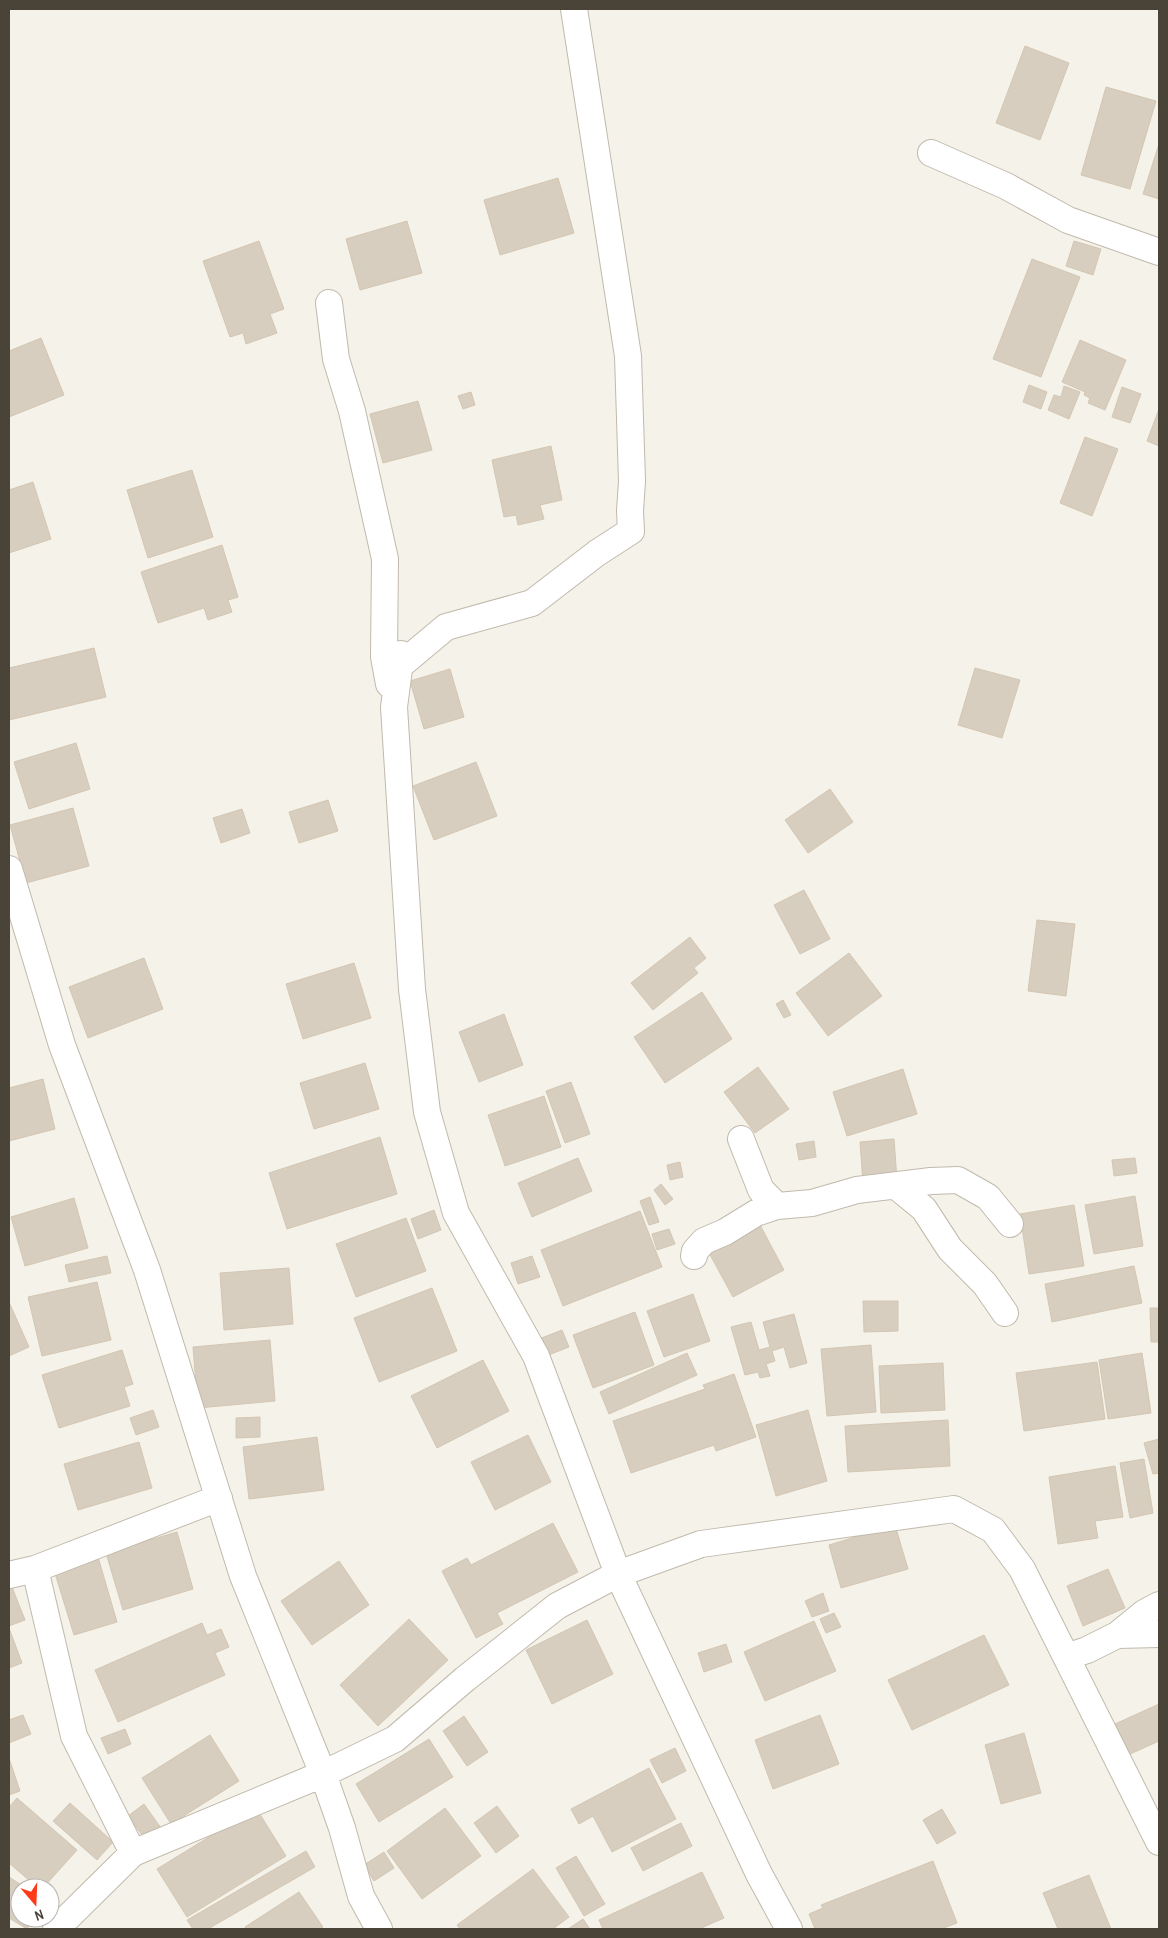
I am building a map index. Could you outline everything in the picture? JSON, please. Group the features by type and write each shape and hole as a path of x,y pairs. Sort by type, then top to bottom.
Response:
{"street":[{"path":"394,707 401,654 403,663 446,627 532,604 597,553 631,530 632,481 628,356 574,9"},
{"path":"931,153 1006,186 1068,220 1159,252"},
{"path":"329,303 336,359 352,411 385,559 384,658 394,707 412,989 427,1112 456,1212 536,1356 618,1574 759,1874 789,1929"},
{"path":"10,881 62,1045 147,1270 243,1576 324,1774 342,1828 361,1896 378,1929"},
{"path":"741,1140 761,1190 777,1206"},
{"path":"694,1256 704,1241 725,1232 756,1213 777,1206 812,1203 856,1190 931,1181 958,1180 988,1197 1010,1224"},
{"path":"896,1186 924,1209 950,1249 985,1284 1006,1313"},
{"path":"9,1575 35,1569 219,1498"},
{"path":"56,1929 133,1853 324,1774 395,1739 465,1679 557,1606 618,1574 702,1544 954,1509 992,1530 1022,1569 1159,1842"},
{"path":"35,1569 74,1736 133,1853"},
{"path":"1066,1657 1087,1650 1117,1635 1144,1612 1159,1606"},
{"path":"1117,1635 1159,1634"}],"building":[{"path":"1025,46 1069,63 1040,140 996,123"},
{"path":"1106,87 1156,101 1130,189 1081,175"},
{"path":"1159,144 1159,199 1143,194"},
{"path":"558,178 574,233 500,255 484,200"},
{"path":"407,221 422,273 360,290 346,239"},
{"path":"259,241 284,309 270,314 277,333 246,344 243,333 230,337 203,261"},
{"path":"1074,241 1101,249 1093,275 1066,266"},
{"path":"1032,259 1080,277 1041,377 993,359"},
{"path":"41,338 64,395 9,417 9,351"},
{"path":"1080,340 1126,360 1105,410 1088,403 1090,398 1084,395 1085,392 1062,382"},
{"path":"1029,385 1047,392 1041,409 1023,402"},
{"path":"1064,386 1080,392 1069,419 1048,410 1054,395 1061,397"},
{"path":"1122,387 1141,394 1130,423 1112,417"},
{"path":"471,392 475,405 463,409 458,396"},
{"path":"418,401 432,450 383,463 370,414"},
{"path":"1159,409 1159,446 1147,441"},
{"path":"1085,437 1118,449 1092,516 1060,503"},
{"path":"551,446 562,500 540,505 544,519 518,525 516,515 504,517 492,460"},
{"path":"192,470 213,537 148,558 127,490"},
{"path":"33,482 51,539 9,553 9,490"},
{"path":"222,545 238,597 228,600 232,612 208,620 204,608 158,623 141,572"},
{"path":"94,648 106,697 9,720 9,668"},
{"path":"975,668 1020,680 1002,738 958,725"},
{"path":"450,669 464,717 424,729 410,681"},
{"path":"76,743 90,789 29,809 14,762"},
{"path":"476,762 497,816 434,840 413,786"},
{"path":"830,789 853,822 808,853 785,820"},
{"path":"328,800 338,831 299,843 289,812"},
{"path":"73,808 89,866 26,883 10,825"},
{"path":"242,809 250,833 221,843 213,818"},
{"path":"804,890 830,939 800,954 774,905"},
{"path":"1037,920 1075,924 1066,996 1028,991"},
{"path":"690,937 706,958 694,968 698,973 653,1010 631,983"},
{"path":"849,953 882,996 828,1036 796,993"},
{"path":"144,958 163,1009 88,1038 69,987"},
{"path":"354,963 371,1018 303,1039 286,984"},
{"path":"702,992 732,1039 665,1083 634,1037"},
{"path":"783,1000 791,1015 784,1018 776,1004"},
{"path":"504,1014 523,1065 479,1082 459,1032"},
{"path":"365,1063 379,1109 314,1129 300,1083"},
{"path":"758,1067 789,1109 755,1133 724,1092"},
{"path":"903,1069 917,1114 847,1136 833,1092"},
{"path":"43,1079 55,1129 9,1141 9,1088"},
{"path":"571,1082 590,1134 565,1143 546,1091"},
{"path":"544,1096 561,1147 505,1166 488,1115"},
{"path":"380,1137 397,1194 287,1229 269,1173"},
{"path":"894,1139 897,1180 863,1183 860,1142"},
{"path":"814,1141 816,1157 799,1160 796,1144"},
{"path":"578,1158 592,1191 532,1217 518,1183"},
{"path":"1135,1158 1137,1173 1114,1176 1112,1160"},
{"path":"680,1162 683,1177 670,1180 667,1165"},
{"path":"661,1184 673,1199 665,1205 654,1190"},
{"path":"1135,1196 1143,1246 1094,1254 1085,1205"},
{"path":"650,1197 659,1222 649,1225 640,1201"},
{"path":"74,1198 88,1248 25,1266 11,1217"},
{"path":"1074,1205 1084,1266 1029,1274 1020,1214"},
{"path":"434,1210 441,1230 418,1239 411,1219"},
{"path":"640,1211 662,1267 563,1306 541,1250"},
{"path":"406,1218 426,1271 356,1297 336,1244"},
{"path":"759,1223 784,1270 733,1297 708,1251"},
{"path":"669,1229 675,1244 657,1250 652,1234"},
{"path":"107,1256 111,1273 69,1282 65,1265"},
{"path":"532,1256 540,1277 518,1284 511,1263"},
{"path":"1134,1266 1142,1303 1052,1322 1045,1284"},
{"path":"289,1268 293,1324 224,1330 220,1273"},
{"path":"97,1282 111,1340 42,1356 28,1297"},
{"path":"432,1288 457,1351 379,1382 354,1318"},
{"path":"693,1294 710,1341 664,1357 647,1311"},
{"path":"863,1301 898,1301 898,1331 864,1332"},
{"path":"9,1302 29,1347 9,1356"},
{"path":"1150,1308 1159,1308 1159,1342 1151,1342"},
{"path":"635,1312 654,1365 593,1388 573,1335"},
{"path":"794,1314 807,1363 790,1368 784,1347 772,1351 775,1361 766,1364 770,1376 760,1378 758,1372 745,1375 731,1327 751,1322 759,1350 770,1347 763,1322"},
{"path":"562,1330 569,1347 546,1356 539,1339"},
{"path":"270,1340 275,1401 198,1408 193,1347"},
{"path":"871,1345 876,1412 827,1416 821,1349"},
{"path":"122,1350 133,1384 124,1387 130,1406 59,1428 42,1375"},
{"path":"687,1353 697,1375 609,1414 600,1392"},
{"path":"1142,1353 1151,1413 1108,1419 1099,1360"},
{"path":"483,1360 509,1411 437,1448 411,1396"},
{"path":"1097,1362 1105,1419 1024,1431 1016,1373"},
{"path":"943,1363 945,1410 881,1413 879,1366"},
{"path":"734,1374 756,1437 716,1451 714,1445 631,1473 613,1421 705,1389 703,1385"},
{"path":"153,1410 159,1427 136,1435 130,1418"},
{"path":"808,1410 827,1481 776,1496 756,1425"},
{"path":"260,1417 260,1437 236,1438 236,1418"},
{"path":"948,1420 950,1466 848,1472 845,1426"},
{"path":"528,1435 551,1482 495,1510 471,1462"},
{"path":"317,1437 324,1490 249,1499 243,1447"},
{"path":"1159,1439 1159,1473 1153,1474 1144,1443"},
{"path":"139,1442 152,1488 78,1510 64,1464"},
{"path":"1144,1459 1153,1513 1130,1518 1120,1463"},
{"path":"1115,1466 1123,1517 1095,1521 1098,1538 1058,1544 1049,1477"},
{"path":"553,1523 578,1572 497,1613 503,1624 476,1638 442,1571 467,1558 471,1565"},
{"path":"895,1525 908,1569 841,1588 829,1545"},
{"path":"177,1532 193,1589 123,1610 106,1553"},
{"path":"98,1557 117,1622 74,1635 54,1570"},
{"path":"339,1561 369,1605 312,1645 281,1601"},
{"path":"1108,1569 1125,1608 1083,1626 1067,1586"},
{"path":"12,1587 25,1620 9,1626 9,1589"},
{"path":"823,1593 829,1611 812,1617 805,1601"},
{"path":"834,1613 841,1627 826,1633 820,1619"},
{"path":"409,1619 448,1660 378,1726 340,1685"},
{"path":"587,1620 613,1674 552,1704 526,1650"},
{"path":"814,1621 836,1671 765,1701 744,1652"},
{"path":"202,1623 207,1635 221,1629 229,1647 215,1653 225,1675 118,1722 95,1670"},
{"path":"9,1628 22,1663 9,1668"},
{"path":"984,1635 1009,1685 912,1730 888,1680"},
{"path":"726,1644 732,1662 704,1672 698,1653"},
{"path":"1159,1704 1159,1741 1128,1755 1115,1724"},
{"path":"23,1715 31,1734 9,1743 9,1720"},
{"path":"820,1715 839,1764 773,1789 755,1740"},
{"path":"464,1716 488,1752 467,1766 443,1731"},
{"path":"125,1729 131,1744 108,1754 101,1738"},
{"path":"1024,1733 1041,1793 1001,1804 985,1745"},
{"path":"210,1735 239,1781 171,1824 142,1778"},
{"path":"429,1739 453,1777 379,1822 356,1784"},
{"path":"675,1748 686,1771 662,1783 650,1760"},
{"path":"9,1758 20,1791 9,1795"},
{"path":"649,1768 676,1819 612,1852 593,1816 579,1824 571,1809"},
{"path":"17,1798 77,1850 52,1878 26,1878 9,1863 9,1807"},
{"path":"70,1803 113,1842 97,1860 53,1821"},
{"path":"144,1804 161,1828 145,1839 128,1816"},
{"path":"497,1806 519,1836 496,1853 474,1823"},
{"path":"256,1808 286,1856 187,1917 157,1869"},
{"path":"445,1808 481,1856 422,1899 387,1851"},
{"path":"942,1809 956,1833 937,1844 923,1820"},
{"path":"681,1823 692,1846 643,1871 631,1848"},
{"path":"306,1851 315,1867 208,1929 193,1929 187,1920"},
{"path":"384,1852 394,1868 374,1881 364,1865"},
{"path":"576,1856 605,1904 584,1916 556,1868"},
{"path":"933,1861 957,1923 941,1929 815,1929 809,1914 823,1908 821,1905"},
{"path":"533,1869 569,1917 553,1929 460,1929 457,1925"},
{"path":"702,1872 724,1918 699,1929 603,1929 599,1920"},
{"path":"1089,1875 1111,1929 1058,1929 1043,1893"},
{"path":"9,1877 11,1878 9,1918"},
{"path":"299,1892 323,1927 320,1929 246,1929 245,1927"},
{"path":"583,1919 590,1929 568,1929"}]}
